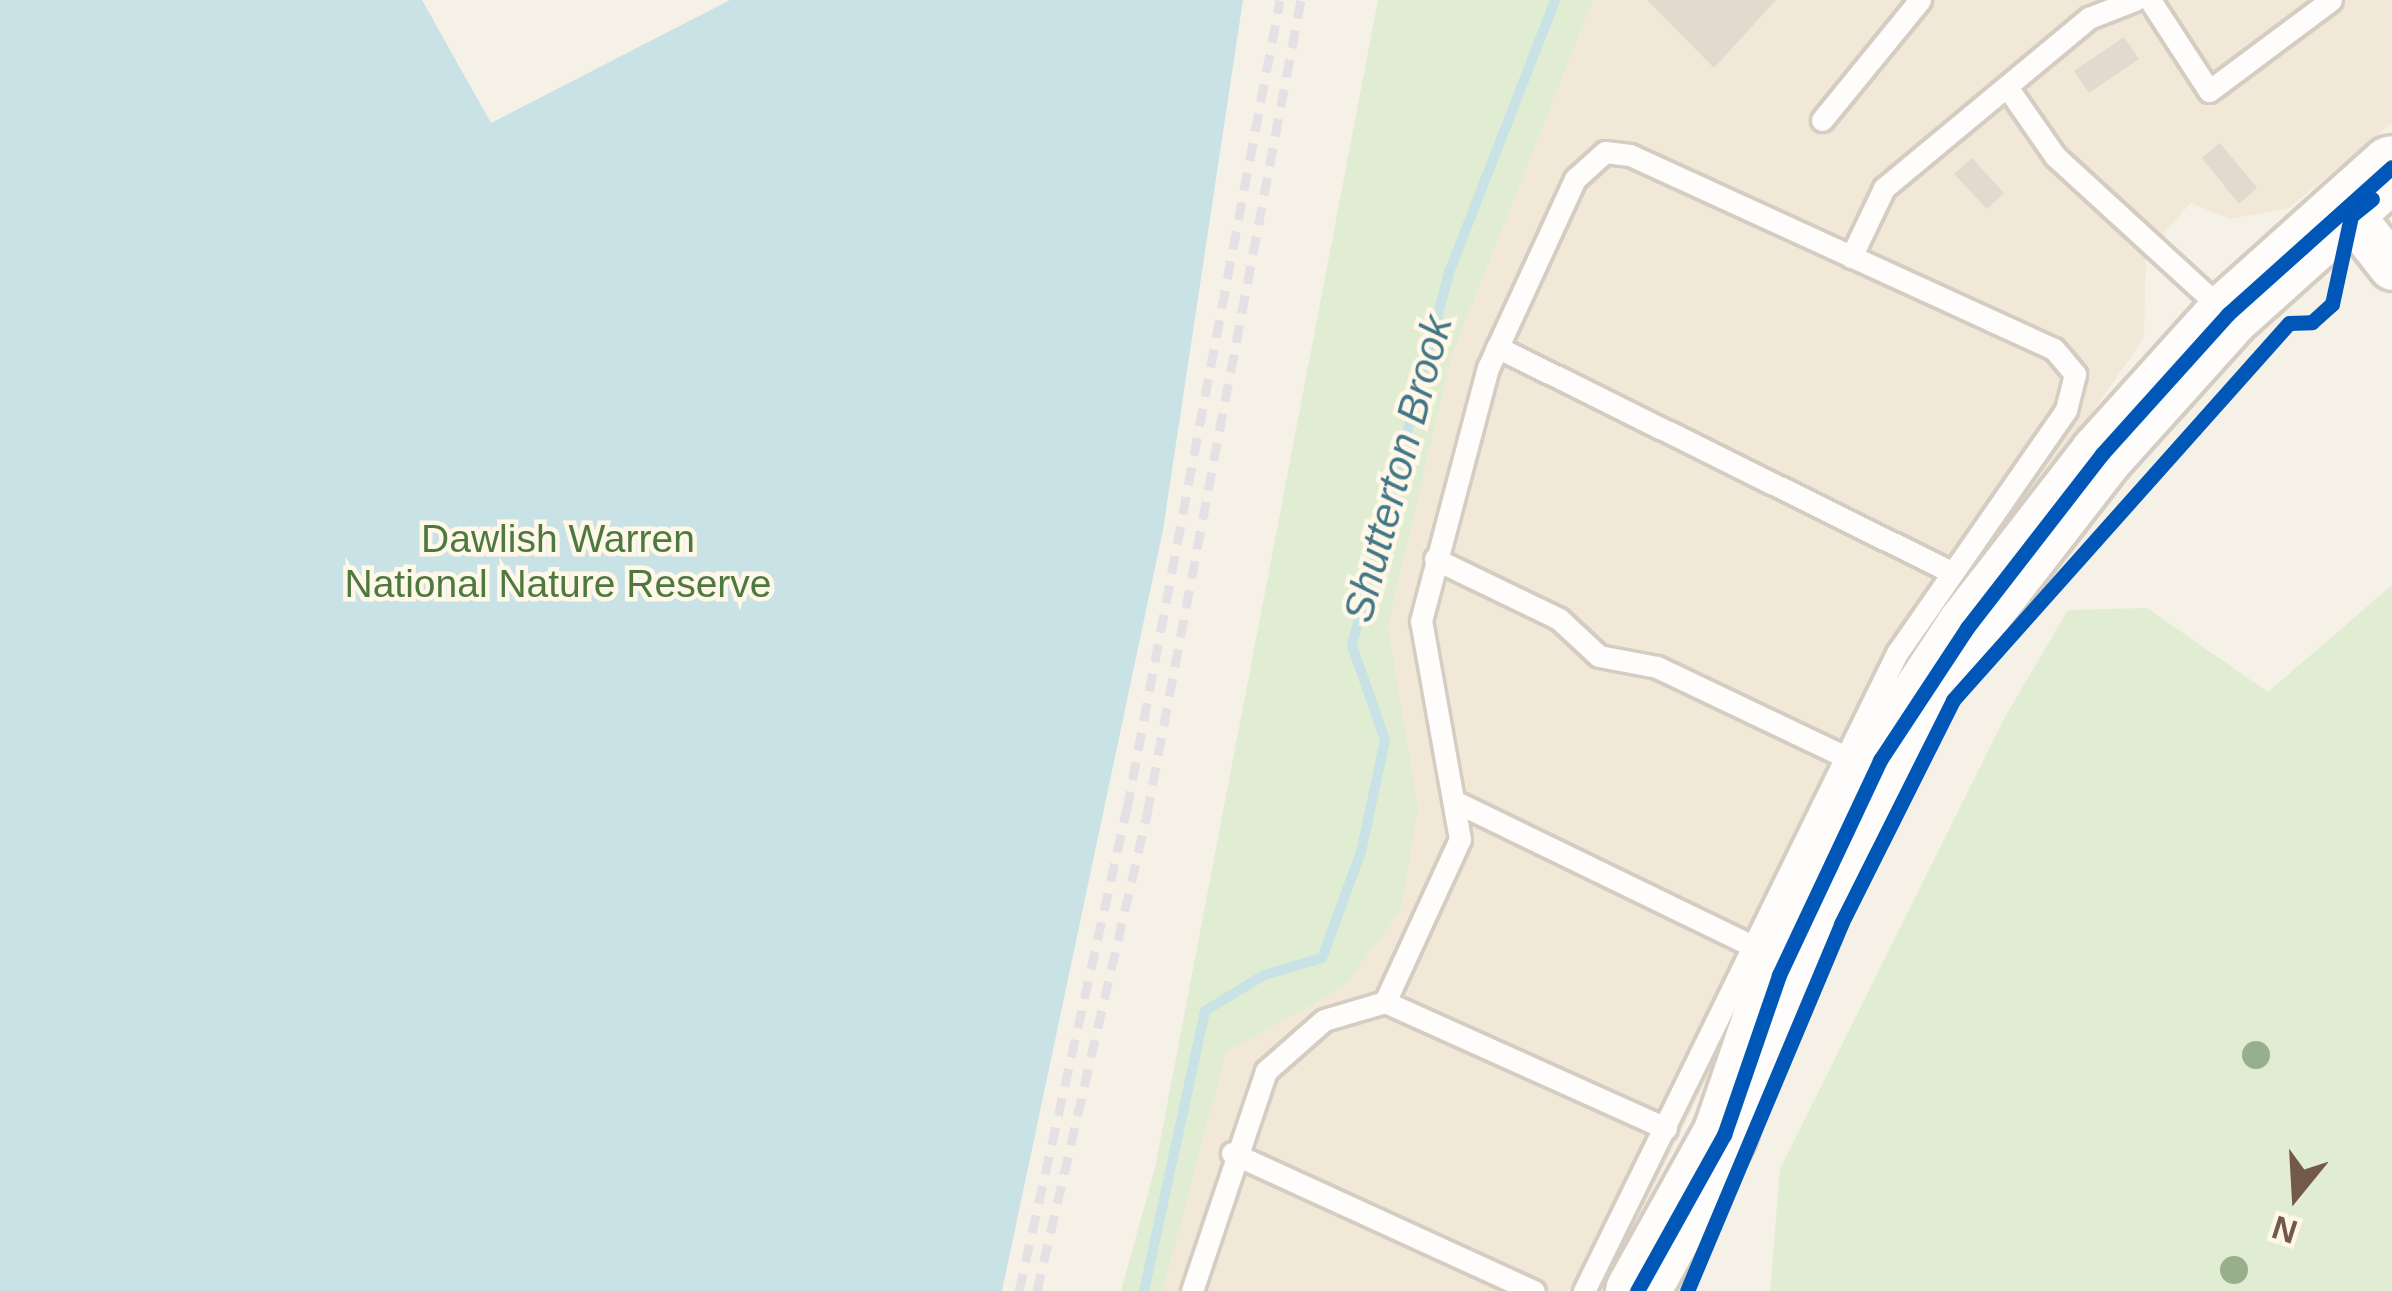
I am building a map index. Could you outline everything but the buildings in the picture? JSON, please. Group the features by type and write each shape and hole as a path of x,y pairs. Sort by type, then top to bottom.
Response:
{"street":[{"path":"1637,1291 1724,1135 1779,975 1880,760 2102,454 2228,314 2392,167"},
{"path":"2345,207 2392,267"}],"lane":[{"path":"1822,120 1920,0"},
{"path":"1851,256 1884,188 2089,18 2135,0"},
{"path":"2150,0 2210,91 2331,0"},
{"path":"2007,87 2055,156 2228,314"},
{"path":"1192,1291 1232,1153 1266,1071 1295,1037 1385,1002 1460,839 1458,802 1421,645 1435,559 1497,347 1575,179 1605,152 1851,256 2054,349 2075,374 2066,410 1949,572 1846,757 1584,1291"},
{"path":"1497,347 1949,572"},
{"path":"1435,559 1559,619 1599,656 1657,667 1846,757"},
{"path":"1458,802 1753,946"},
{"path":"1385,1002 1666,1128"},
{"path":"1232,1153 1534,1291"}],"shaded area":[{"path":"1593,0 2392,0 2392,123 2289,208 2230,219 2191,203 2146,252 2144,338 1894,696 1603,1291 1163,1291 1226,1051 1345,986 1418,807 1388,627 1451,358"}],"green space":[{"path":"1378,0 1593,0 1451,358 1388,627 1418,807 1401,909 1345,986 1226,1052 1163,1291 1121,1291 1155,1168"},
{"path":"2392,585 2392,1291 1770,1291 1780,1169 2005,717 2068,610 2147,608 2268,692"}],"water":[{"name":"Dawlish Warren National Nature Reserve","path":"0,0 422,0 491,123 730,0 1243,0 1163,530 1002,1291 0,1291"}],"waterway":[{"name":"Shutterton Brook","path":"1144,1291 1205,1011 1264,975 1322,958 1361,852 1385,740 1352,645 1450,270 1555,0"}],"railway":[{"path":"1019,1291 1127,809 1280,0"},
{"path":"1037,1291 1147,814 1301,0"}],"cycle path":[{"path":"1637,1291 1724,1135 1779,975 1880,760 1967,628 2102,454 2228,314 2392,167"},
{"path":"1687,1291 1841,924 1953,700 2289,323 2312,322 2332,304 2351,216 2372,199"}]}
